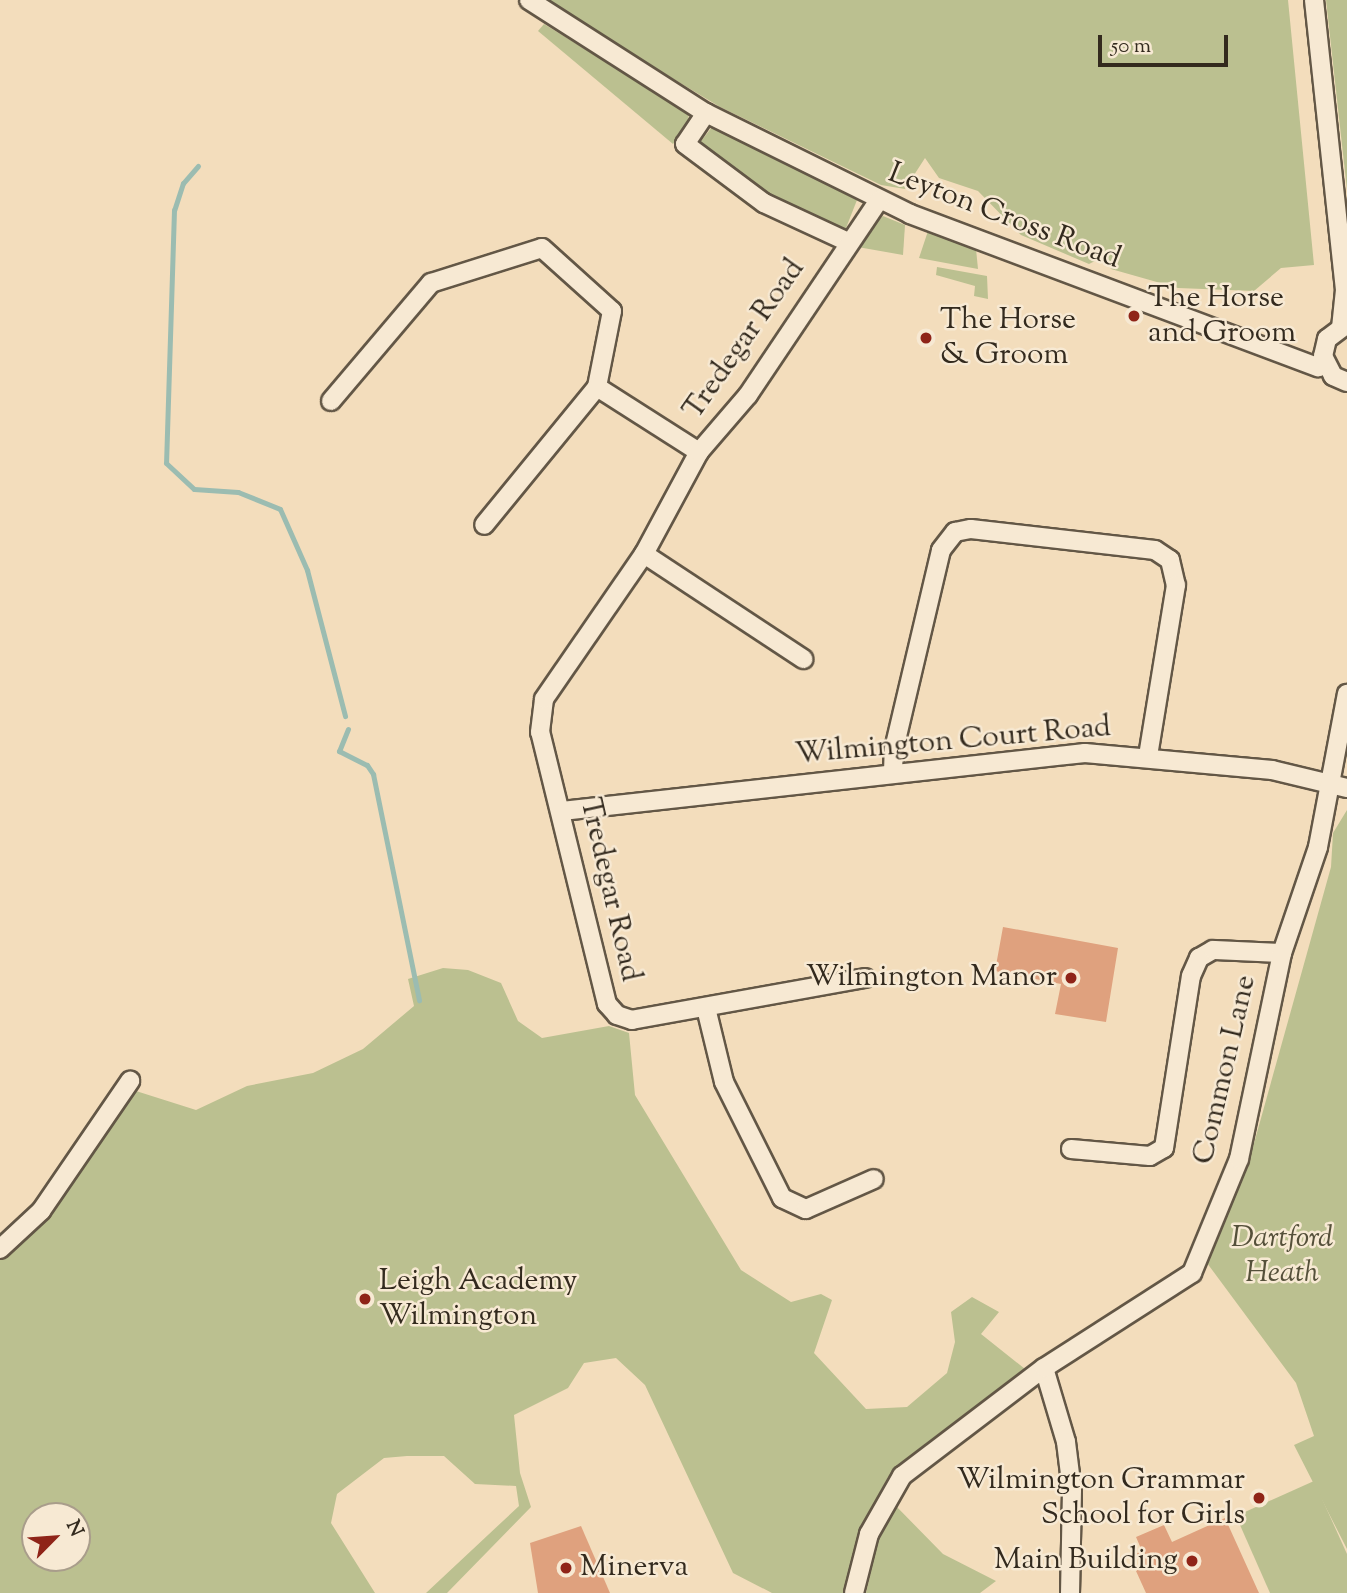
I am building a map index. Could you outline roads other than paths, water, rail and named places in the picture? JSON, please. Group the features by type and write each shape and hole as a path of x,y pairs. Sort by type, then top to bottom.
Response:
{"street":[{"name":"Leyton Cross Road","path":"529,0 706,113 878,200 1290,352 1318,367 1325,365 1347,383"},
{"path":"1290,352 1326,339 1344,325 1346,292 1314,0"},
{"path":"706,113 685,144 764,203 848,242"},
{"name":"Tredegar Road","path":"865,978 632,1020 617,1015 607,1004 562,811 540,732 544,699 644,554 699,452 748,395 878,200"},
{"path":"331,401 431,283 542,248 612,311 597,387 484,524"},
{"path":"1325,365 1326,339"},
{"path":"597,387 699,452"},
{"path":"893,772 894,749 941,550 955,532 971,529 1155,550 1170,560 1176,585 1149,756"},
{"path":"644,554 803,659"},
{"name":"Common Lane","path":"854,1593 869,1534 902,1476 1044,1368 1192,1273 1239,1159 1282,953 1318,847 1347,694"},
{"name":"Wilmington Court Road","path":"562,811 893,772 1085,753 1149,756 1347,788"},
{"path":"1071,1149 1150,1156 1164,1148 1191,976 1199,958 1213,950 1282,953"},
{"path":"706,1008 724,1082 782,1198 806,1209 874,1179"},
{"path":"0,1249 41,1210 130,1081"},
{"path":"1044,1368 1066,1442 1072,1490 1069,1593"}],"waterway":[{"path":"198,166 183,183 174,210 166,463 194,489 238,492 280,509 307,570 345,716"},
{"path":"348,729 339,751 367,765 373,774 419,1000"}],"place":[{"name":"The Horse and Groom","path":"1134,316"},
{"name":"The Horse & Groom","path":"926,338"},
{"name":"Wilmington Manor","path":"1071,978"},
{"name":"Leigh Academy Wilmington","path":"365,1299"},
{"name":"Wilmington Grammar School for Girls","path":"1259,1498"},
{"name":"Main Building","path":"1192,1561"},
{"name":"Minerva","path":"566,1568"}],"park label":[{"name":"Dartford Heath","path":"1282,1256"}]}
